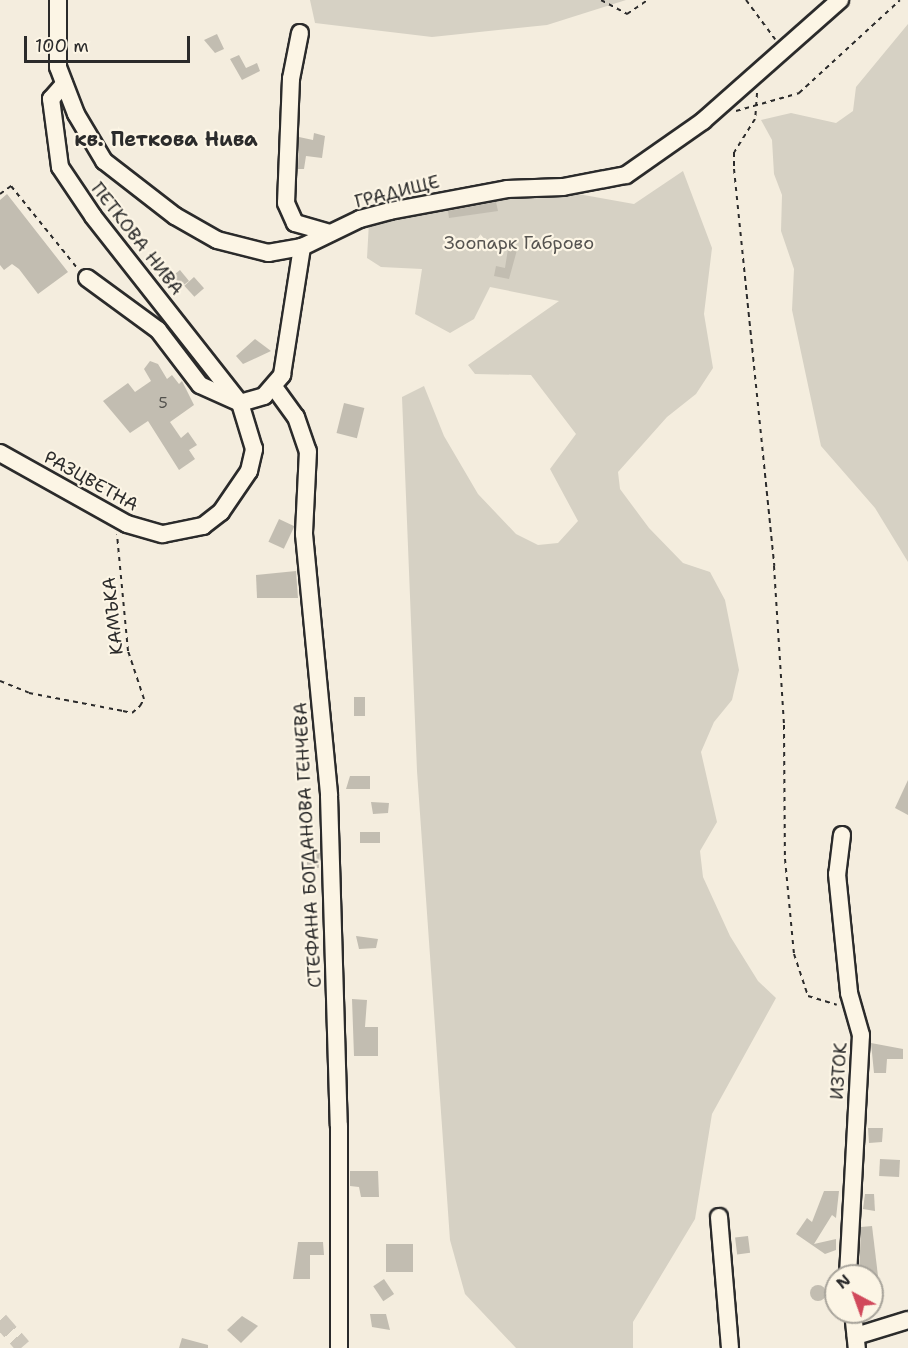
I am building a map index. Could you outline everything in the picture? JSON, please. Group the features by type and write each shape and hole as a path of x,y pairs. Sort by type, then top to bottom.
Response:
{"street":[{"name":"ГРАДИЩЕ","path":"58,0 56,44 64,84 104,161 141,193 217,240 246,250 268,253 302,247 360,219 469,195 605,182 626,175 681,139 840,0"},
{"path":"300,33 291,79 286,203 295,223 330,233"},
{"name":"ПЕТКОВА НИВА","path":"64,84 51,99 60,167 79,198 240,403"},
{"path":"87,278 158,330 200,385 240,403 274,387 282,375 302,247"},
{"name":"СТЕФАНА БОГДАНОВА ГЕНЧЕВА","path":"274,387 296,417 308,451 304,534 329,796 339,1126 339,1348"},
{"name":"РАЗЦВЕТНА","path":"0,453 114,517 146,532 180,533 203,526 221,512 249,471 254,449 240,403"},
{"name":"ИЗТОК","path":"842,835 837,874 853,1007 861,1035 849,1264"},
{"path":"719,1217 730,1348"},
{"path":"855,1324 857,1342 908,1320"}],"path":[{"path":"601,0 627,14 648,0"},
{"path":"746,0 784,50"},
{"path":"732,112 786,99 807,87 900,0"},
{"path":"755,75 758,104 755,119 734,152 734,169 774,566 784,725 785,860 794,954 808,996 853,1014 853,1007"},
{"path":"0,194 11,186 87,278"},
{"name":"КАМЪКА","path":"0,681 29,693 132,713 140,706 144,699 128,651 114,517"}],"green space":[{"path":"310,0 626,0 547,25 432,37 315,23"},
{"path":"908,24 908,562 875,508 821,446 792,310 794,269 781,231 782,195 774,174 772,140 761,120 791,113 836,123 853,111 856,87"},
{"name":"Зоопарк Габрово","path":"683,171 712,248 704,314 713,368 696,394 667,417 618,472 620,489 649,528 683,563 710,572 725,600 739,670 732,700 714,722 701,752 717,822 700,851 703,877 730,936 758,981 776,998 712,1114 695,1219 633,1322 633,1348 516,1348 465,1294 450,1240 417,771 402,397 424,386 444,436 478,494 516,534 538,545 558,543 578,521 550,469 576,434 531,375 475,374 468,365 559,301 490,287 474,319 450,333 415,314 422,269 381,267 367,258 369,222 510,195 578,194 634,204"}],"building":[{"path":"217,34 224,49 215,53 204,40"},
{"path":"239,55 246,68 257,63 260,71 242,80 230,59"},
{"path":"314,133 325,136 322,158 306,156 304,169 298,169 299,137 313,140"},
{"path":"7,194 68,272 38,294 19,269 12,264 4,270 0,265 0,200"},
{"path":"496,202 498,211 449,218 448,211"},
{"path":"508,249 517,250 509,279 494,276 496,266 505,268"},
{"path":"180,270 189,281 181,287 170,278"},
{"path":"194,277 204,288 194,297 184,286"},
{"path":"255,339 271,351 243,364 236,356"},
{"path":"150,361 158,364 167,379 172,375 179,384 182,381 194,405 170,422 181,438 188,432 197,445 189,450 195,459 179,470 148,421 130,433 103,401 128,383 135,392 151,381 144,369"},
{"path":"344,403 364,408 357,438 337,433"},
{"path":"279,519 294,526 284,549 268,542"},
{"path":"296,571 298,598 257,598 256,575"},
{"path":"354,697 365,697 365,716 354,716"},
{"path":"350,776 370,776 370,789 346,789"},
{"path":"908,780 908,815 895,808"},
{"path":"371,802 389,803 388,813 373,814"},
{"path":"360,832 380,832 380,843 360,843"},
{"path":"308,852 320,853 319,868 307,867"},
{"path":"356,936 378,939 376,948 359,949"},
{"path":"352,999 367,1000 365,1027 378,1027 378,1056 354,1056"},
{"path":"871,1043 903,1049 903,1059 887,1059 886,1073 874,1073"},
{"path":"868,1128 883,1128 882,1142 869,1143"},
{"path":"880,1159 900,1160 899,1177 879,1176"},
{"path":"350,1171 378,1171 379,1197 361,1197 359,1187 350,1186"},
{"path":"824,1191 839,1191 836,1218 832,1215 814,1244 836,1239 836,1250 825,1254 796,1234 807,1218 812,1222"},
{"path":"865,1194 874,1194 875,1211 863,1209"},
{"path":"872,1226 877,1264 859,1264 861,1227"},
{"path":"748,1236 750,1253 737,1254 735,1238"},
{"path":"298,1242 323,1242 324,1255 310,1255 310,1279 293,1279"},
{"path":"386,1244 413,1244 413,1272 386,1272"},
{"path":"384,1279 394,1294 383,1301 373,1286"},
{"path":"815,1285 824,1287 824,1299 815,1301 810,1296 810,1290"},
{"path":"370,1314 386,1314 390,1330 372,1327"},
{"path":"242,1316 258,1326 241,1343 227,1330"},
{"path":"182,1338 208,1345 208,1348 179,1348"}],"tunnel":[{"path":"0,1320 23,1346"}],"district":[{"name":"кв. Петкова Нива","path":"166,139"}]}
